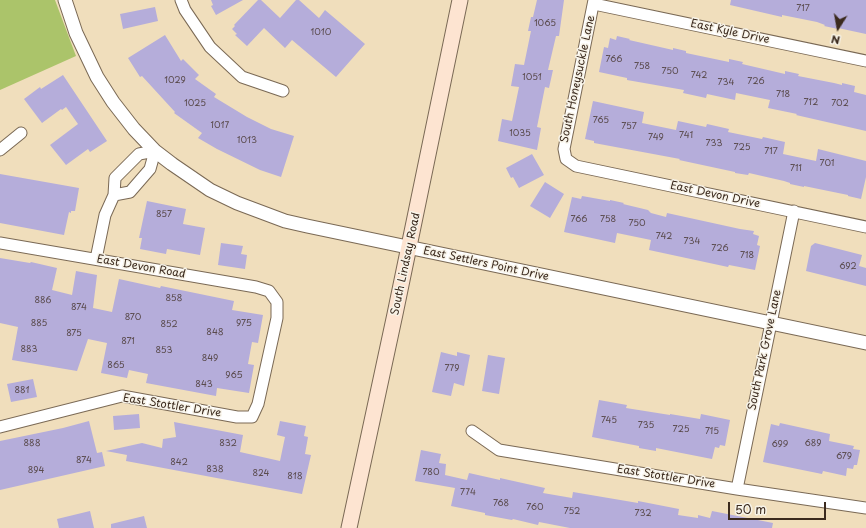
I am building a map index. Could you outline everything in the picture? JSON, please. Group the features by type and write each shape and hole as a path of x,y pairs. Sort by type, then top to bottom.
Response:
{"main road":[{"name":"South Lindsay Road","path":"349,528 460,0"}],"street":[{"name":"East Settlers Point Drive","path":"65,0 76,33 97,77 113,102 134,129 155,151 172,164 210,190 237,204 285,221 866,343"},
{"path":"181,0 185,10 210,47 242,77 283,91"},
{"name":"East Kyle Drive","path":"594,2 866,61"},
{"name":"South Honeysuckle Lane","path":"566,159 564,149 594,2"},
{"path":"0,150 21,133"},
{"path":"96,259 105,215 114,195 115,178 139,154 155,151 150,169 130,192 114,195"},
{"name":"East Devon Drive","path":"566,159 576,166 866,227"},
{"name":"South Park Grove Lane","path":"737,489 794,212"},
{"name":"East Devon Road","path":"0,243 256,287 269,291 277,302 277,318 258,404 252,417"},
{"name":"East Stottler Drive","path":"0,427 122,396 237,417 252,417"},
{"name":"East Stottler Drive","path":"472,431 499,450 737,489 866,508"}],"green space":[{"path":"0,0 55,0 76,56 0,90"}],"building":[{"path":"211,0 243,0 216,15 211,6 213,5"},
{"path":"258,0 261,0 280,18 296,0 299,0 319,18 325,10 365,44 336,77 292,40 285,48 264,28 247,46 235,35 237,34 232,29"},
{"path":"537,0 564,0 559,36 556,36 548,70 553,70 549,88 545,87 537,127 541,128 537,150 498,141 502,119 512,121 519,87 511,86 515,64 524,65 531,31 528,31"},
{"path":"731,0 866,0 866,34 824,26 825,25 817,22 782,15 782,17 730,5"},
{"path":"155,7 158,21 123,29 120,14"},
{"path":"165,35 181,61 183,59 199,75 195,79 216,94 214,97 247,117 271,129 294,136 281,177 260,170 198,138 202,133 174,113 175,112 142,76 140,77 128,58"},
{"path":"617,36 729,62 729,59 743,62 742,64 785,74 785,71 799,74 798,76 842,85 842,83 855,86 854,92 866,95 866,131 768,108 770,100 736,93 735,100 707,94 706,98 683,93 684,90 627,80 627,78 599,72 604,47 608,48 610,38 616,40"},
{"path":"63,75 107,141 90,152 88,149 66,165 50,145 78,124 66,107 42,123 24,99 40,87 41,89"},
{"path":"593,101 644,112 642,123 676,130 678,121 706,127 707,124 729,129 728,132 785,142 783,154 816,161 818,149 866,161 866,177 861,199 848,195 790,184 784,181 749,173 748,175 735,173 679,160 680,159 594,143 594,141 585,139"},
{"path":"532,154 544,175 519,188 513,177 511,178 506,168"},
{"path":"0,174 79,188 75,211 71,211 71,213 69,212 64,235 0,223"},
{"path":"545,182 564,194 550,218 530,206"},
{"path":"582,196 624,203 623,204 648,210 651,213 666,217 667,213 754,231 753,234 759,236 757,245 760,246 755,270 729,265 728,267 649,250 651,240 617,233 615,243 564,232 572,197 581,199"},
{"path":"147,201 186,209 183,224 205,228 200,255 167,249 166,254 140,249 142,238 139,238"},
{"path":"221,243 243,246 241,254 247,255 245,269 218,265"},
{"path":"815,243 862,255 859,266 866,268 866,286 806,271 811,246"},
{"path":"0,258 31,262 57,268 52,290 72,295 76,271 97,275 93,308 112,312 119,279 234,301 232,310 263,315 258,343 252,342 248,364 254,365 249,393 217,388 216,396 146,383 148,374 129,370 127,378 101,373 107,343 88,339 77,371 12,360 18,327 0,323"},
{"path":"441,352 457,356 457,352 470,355 464,386 454,383 451,396 432,392"},
{"path":"488,355 505,358 499,394 482,391"},
{"path":"33,379 37,397 11,402 7,384"},
{"path":"599,400 627,405 626,408 670,415 700,419 701,414 730,420 725,446 720,445 719,448 715,447 712,459 656,448 656,451 639,448 639,446 592,437"},
{"path":"139,414 140,428 114,430 113,416"},
{"path":"89,421 97,453 102,452 105,466 0,490 0,441"},
{"path":"280,421 306,426 304,436 308,437 305,454 311,455 302,494 126,461 127,455 106,451 142,443 162,448 163,439 176,437 174,422 243,435 240,452 280,461 285,437 277,435"},
{"path":"780,423 830,434 829,441 854,446 853,449 860,450 857,465 854,465 853,469 847,468 846,476 823,471 822,474 763,462 771,424 779,426"},
{"path":"421,450 441,454 439,463 446,464 445,475 467,480 469,473 500,480 500,478 545,488 543,493 572,498 573,492 638,503 638,501 679,509 678,515 698,518 698,515 710,518 712,511 773,523 772,528 570,528 539,522 538,525 513,519 485,515 485,513 451,506 455,488 415,481"},
{"path":"90,511 94,528 59,528 57,519"},
{"path":"144,516 147,528 111,528 111,524"}]}
